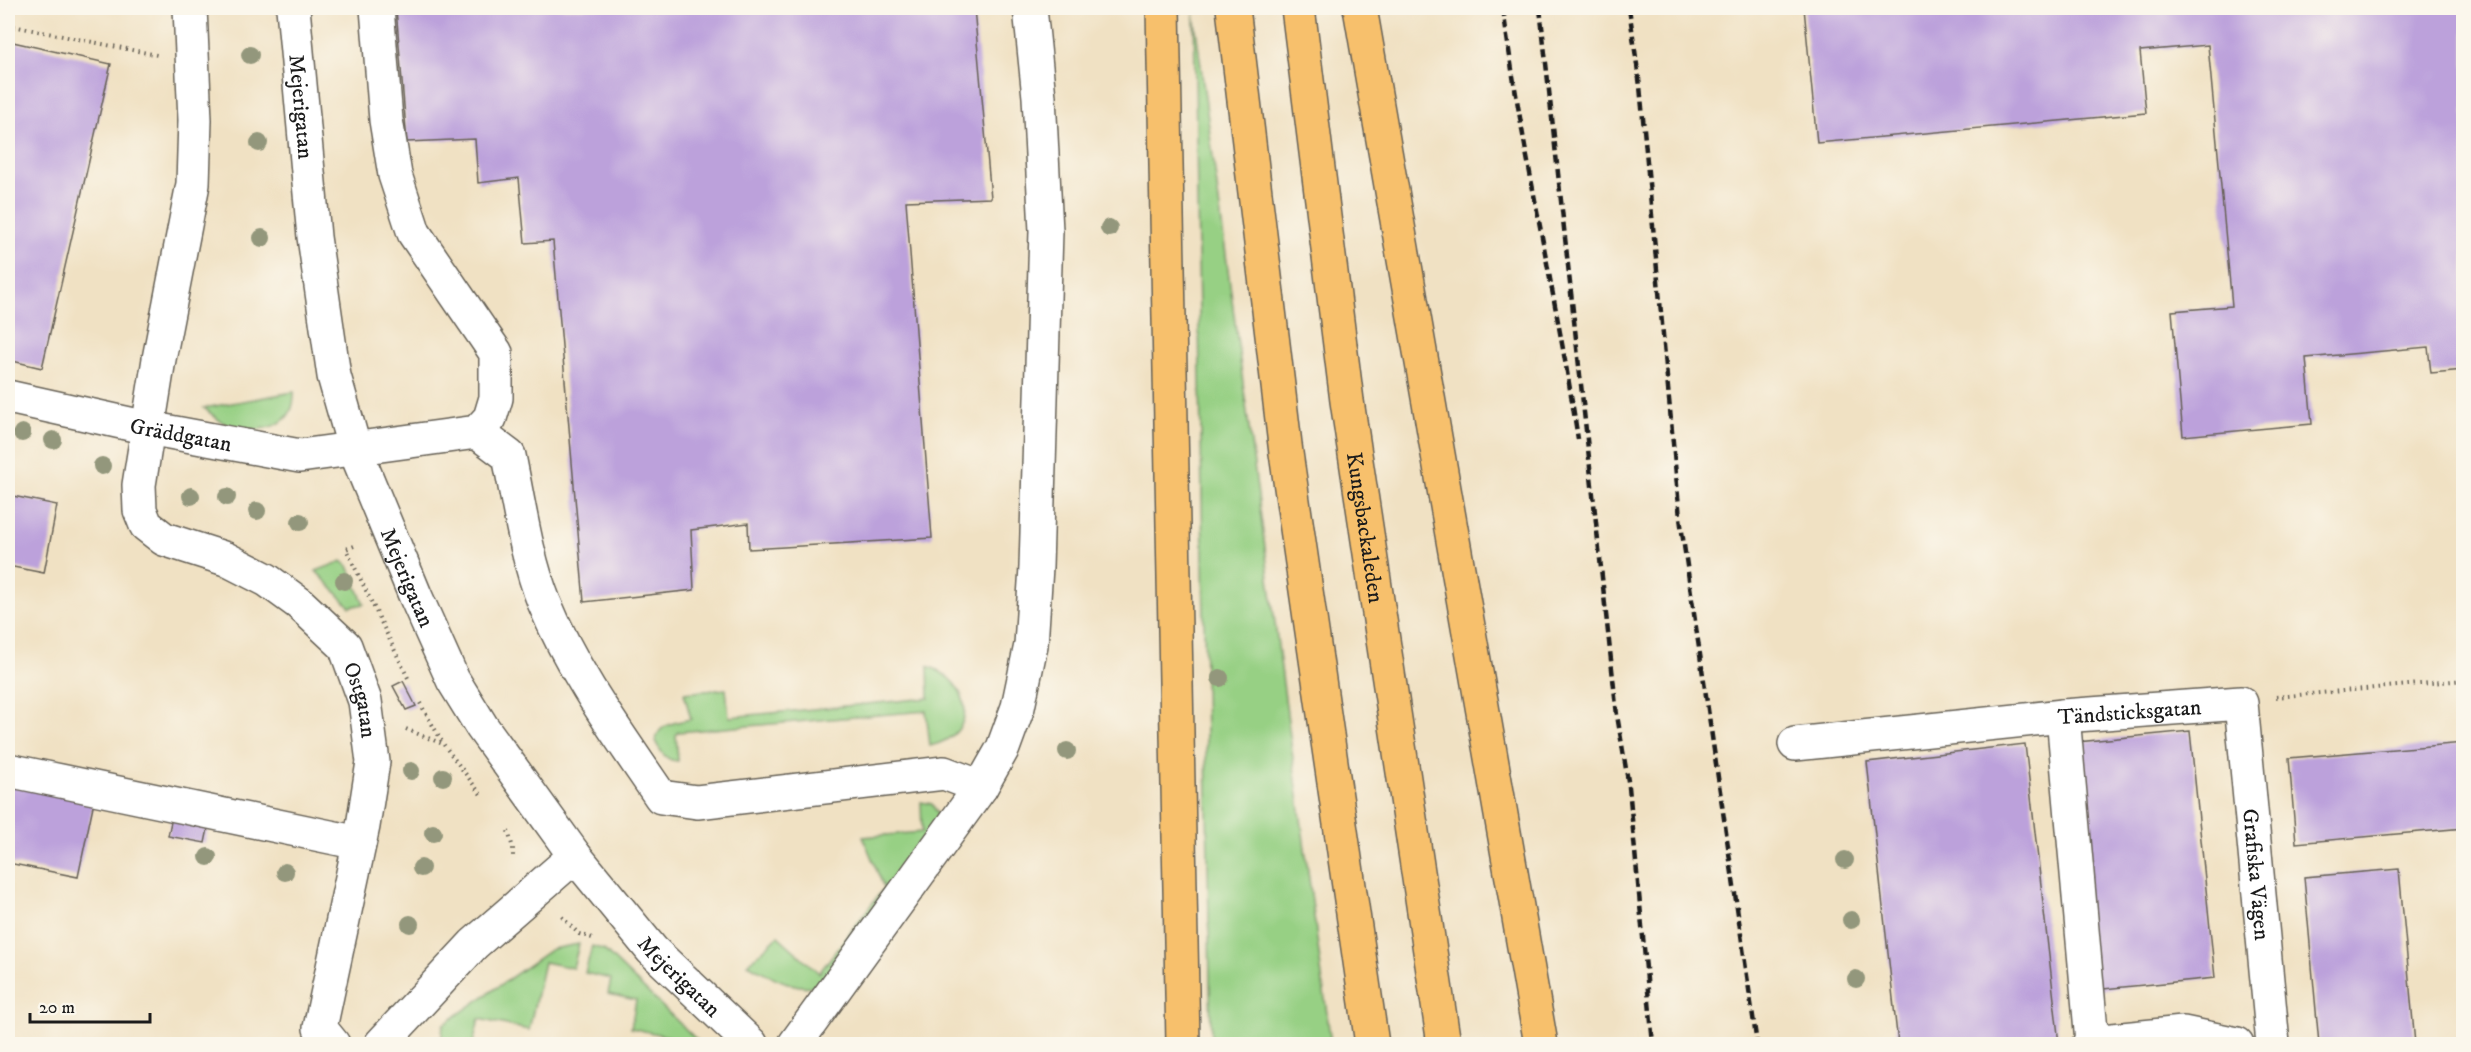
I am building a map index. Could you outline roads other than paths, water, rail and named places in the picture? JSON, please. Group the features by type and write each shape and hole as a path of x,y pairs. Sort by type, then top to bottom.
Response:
{"highway":[{"path":"1163,8 1183,1044"},
{"path":"1233,8 1286,453 1372,1044"},
{"name":"Kungsbackaleden","path":"1298,8 1347,401 1444,1044"},
{"path":"1360,8 1541,1044"}],"street":[{"path":"148,428 193,184 195,120 190,8"},
{"name":"Mejerigatan","path":"293,8 314,237 334,376 355,450 397,554 453,680 482,727 575,856 652,950 751,1044"},
{"path":"377,8 388,131 395,174 414,233 496,353 496,398 489,418 477,432 509,456 526,538 543,600 566,651 661,798 697,802 944,773 981,787"},
{"path":"795,1044 981,787 1003,748 1018,707 1031,645 1036,567 1046,231 1039,97 1030,8"},
{"name":"Gräddgatan","path":"8,397 148,428 300,456 477,432"},
{"name":"Ostgatan","path":"148,428 139,485 140,510 146,525 164,539 226,560 267,579 300,604 345,646 365,701 373,762 359,843 320,1028 333,1044"},
{"name":"Tändsticksgatan","path":"1795,744 2063,716 2241,703"},
{"name":"Grafiska Vägen","path":"2241,703 2273,1044"},
{"path":"2063,716 2090,1043 2183,1033 2237,1044"},
{"path":"8,770 359,843"},
{"path":"381,1044 474,944 575,856"}],"railway":[{"path":"1503,8 1578,439"},
{"path":"1540,8 1617,715 1629,787 1653,1044"},
{"path":"1629,8 1640,86 1680,518 1757,1044"}]}
